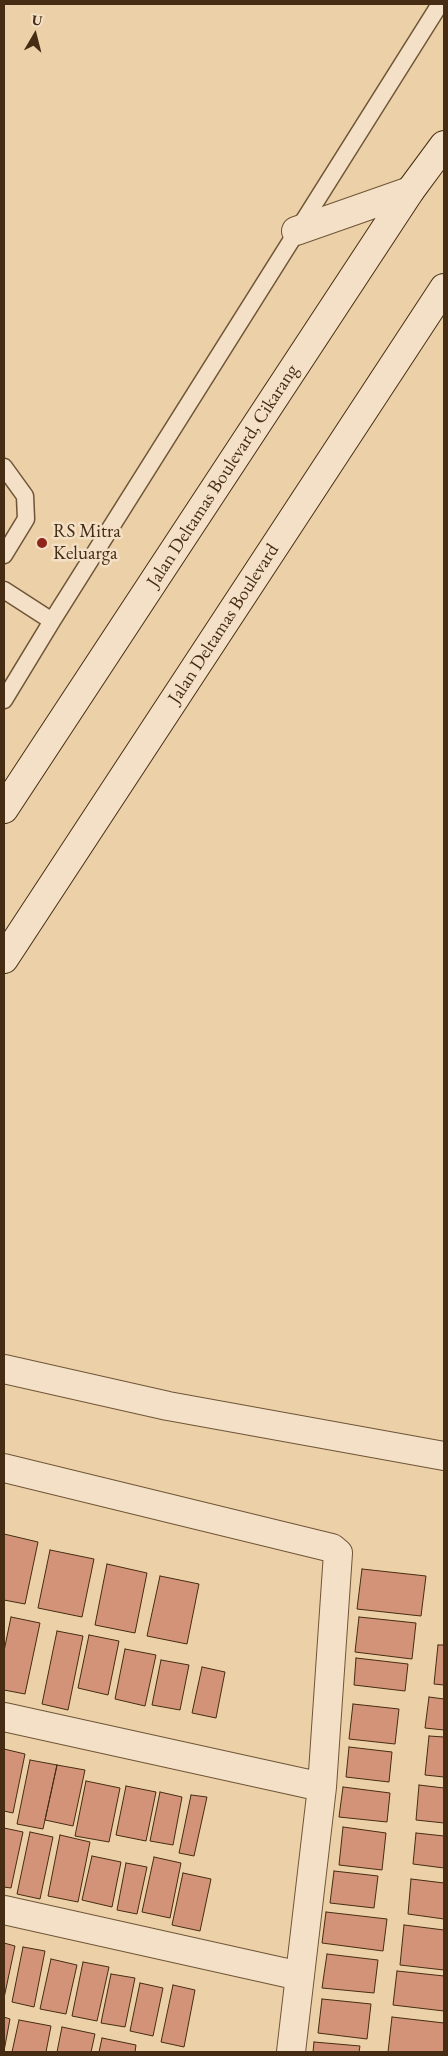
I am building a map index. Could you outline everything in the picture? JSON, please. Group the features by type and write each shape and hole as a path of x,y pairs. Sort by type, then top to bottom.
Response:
{"street":[{"name":"Jalan Deltamas Boulevard, Cikarang","path":"4,809 410,191 444,144"},
{"path":"296,231 410,191"},
{"name":"Jalan Deltamas Boulevard","path":"4,959 444,288"},
{"path":"4,1369 168,1406 444,1456"},
{"path":"4,1468 337,1550 322,1787 291,2052"},
{"path":"4,1717 322,1787"},
{"path":"4,1910 300,1976"}],"lane":[{"path":"4,700 296,231 440,4"},
{"path":"4,467 25,496 26,519 4,556"},
{"path":"4,590 52,621"}],"building":[{"path":"4,1534 38,1542 25,1604 4,1600"},
{"path":"50,1550 94,1559 82,1617 38,1608"},
{"path":"107,1564 147,1573 135,1633 95,1625"},
{"path":"362,1569 426,1576 421,1616 357,1609"},
{"path":"160,1576 199,1584 187,1644 147,1636"},
{"path":"11,1617 40,1623 25,1694 4,1690 4,1651"},
{"path":"359,1617 416,1623 412,1659 355,1652"},
{"path":"57,1631 83,1636 68,1710 42,1704"},
{"path":"89,1635 119,1641 108,1695 78,1688"},
{"path":"438,1645 444,1645 444,1685 434,1684"},
{"path":"125,1649 156,1655 145,1706 115,1699"},
{"path":"356,1658 408,1664 405,1691 354,1685"},
{"path":"161,1660 189,1665 180,1710 152,1705"},
{"path":"202,1667 225,1672 216,1718 192,1713"},
{"path":"429,1697 444,1699 444,1730 425,1728"},
{"path":"353,1704 399,1709 395,1744 349,1739"},
{"path":"429,1736 444,1737 444,1777 425,1775"},
{"path":"349,1747 392,1752 389,1782 346,1777"},
{"path":"4,1749 25,1754 13,1813 4,1811"},
{"path":"30,1760 57,1765 43,1829 17,1824"},
{"path":"57,1765 85,1770 73,1826 45,1820"},
{"path":"86,1781 120,1788 109,1842 75,1836"},
{"path":"419,1785 444,1788 444,1823 416,1820"},
{"path":"126,1786 156,1792 146,1841 116,1835"},
{"path":"343,1787 390,1793 387,1822 339,1817"},
{"path":"160,1792 182,1797 173,1845 150,1841"},
{"path":"191,1795 207,1797 194,1856 179,1853"},
{"path":"343,1827 386,1833 382,1870 339,1865"},
{"path":"4,1828 23,1832 11,1888 4,1887"},
{"path":"30,1832 53,1837 40,1899 17,1894"},
{"path":"416,1833 444,1836 444,1868 413,1864"},
{"path":"60,1835 90,1842 78,1902 48,1896"},
{"path":"92,1856 121,1862 112,1907 82,1900"},
{"path":"154,1857 181,1863 170,1918 142,1912"},
{"path":"126,1863 147,1867 137,1914 117,1910"},
{"path":"334,1871 378,1876 374,1908 330,1903"},
{"path":"183,1873 211,1879 200,1931 172,1925"},
{"path":"411,1879 444,1883 444,1919 408,1914"},
{"path":"326,1912 387,1919 383,1951 322,1943"},
{"path":"404,1925 444,1930 444,1970 400,1965"},
{"path":"4,1943 15,1946 4,1998"},
{"path":"23,1947 45,1951 34,2007 12,2002"},
{"path":"327,1954 378,1960 374,1993 322,1988"},
{"path":"51,1959 77,1965 66,2014 40,2009"},
{"path":"83,1962 109,1967 97,2021 72,2016"},
{"path":"397,1971 444,1976 444,2011 393,2005"},
{"path":"111,1974 135,1978 125,2027 101,2023"},
{"path":"140,1983 163,1988 153,2036 130,2031"},
{"path":"173,1985 195,1990 184,2047 161,2042"},
{"path":"322,1999 371,2004 367,2039 318,2033"},
{"path":"4,2017 10,2019 4,2051"},
{"path":"392,2017 444,2023 444,2052 388,2052"},
{"path":"19,2020 51,2026 46,2052 12,2052"},
{"path":"62,2027 95,2034 91,2052 57,2052"},
{"path":"102,2038 136,2045 135,2052 99,2052"},
{"path":"314,2042 360,2046 359,2052 313,2052"}],"place":[{"name":"RS Mitra Keluarga","path":"42,543"}]}
